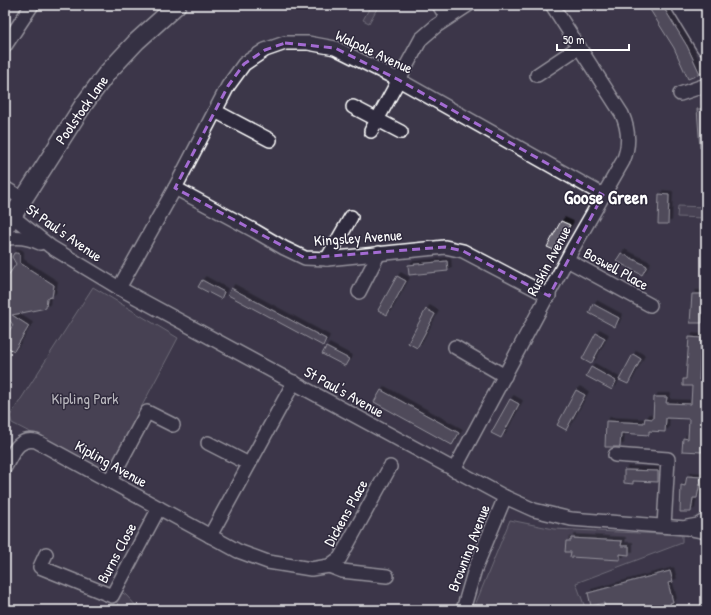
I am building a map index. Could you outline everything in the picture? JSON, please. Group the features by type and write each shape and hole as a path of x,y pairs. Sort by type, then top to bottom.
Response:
{"highway":[{"path":"681,5 706,46"},
{"path":"697,5 706,20"}],"main road":[{"name":"Poolstock Lane","path":"9,222 84,104 107,73 138,40 177,5"}],"street":[{"path":"5,46 32,5"},
{"path":"439,5 447,18"},
{"path":"374,126 421,39 447,18 468,5"},
{"name":"Ruskin Avenue","path":"454,470 625,156 628,141 626,126 622,114 552,5"},
{"name":"Walpole Avenue","path":"119,288 175,188 228,86 244,64 265,50 285,43 308,43 334,48 399,80 603,196"},
{"path":"538,75 579,47"},
{"path":"680,94 706,85"},
{"path":"353,106 374,126 401,132"},
{"path":"214,111 270,140"},
{"path":"5,188 23,200"},
{"name":"Kingsley Avenue","path":"175,188 305,258 327,259 445,247 463,251 549,296"},
{"path":"327,259 351,217"},
{"name":"St Paul's Avenue","path":"9,222 119,288 454,470 505,497 534,510 558,517 586,521 686,528 706,532"},
{"path":"5,240 25,238 51,247"},
{"path":"358,292 379,253"},
{"name":"Boswell Place","path":"567,260 650,305"},
{"path":"455,347 506,376"},
{"path":"210,536 294,382"},
{"path":"110,481 147,412 173,425"},
{"name":"Kipling Avenue","path":"5,467 17,446 22,442 32,440 36,441 210,536"},
{"path":"208,443 249,464"},
{"path":"615,455 668,459 664,526"},
{"name":"Dickens Place","path":"210,536 238,551 268,562 311,569 329,566 340,558 390,467"},
{"name":"Browning Avenue","path":"463,610 468,589 475,570 505,497"},
{"name":"Burns Close","path":"46,554 40,567 112,596 159,508"},
{"name":"St Paul's Avenue","path":"686,528 698,525 706,520"},
{"path":"329,566 342,571 387,576"}],"highlighted area":[{"path":"285,43 335,48 399,80 603,195 549,296 463,251 445,247 305,258 175,188 228,86 244,64 265,50"}],"green space":[{"path":"362,5 379,5 369,23 363,20 369,9"},
{"path":"678,206 706,207 706,218 677,217"},
{"name":"Kipling Park","path":"93,287 178,338 107,472 12,423 10,416"},
{"path":"510,520 554,529 682,535 682,543 576,583 586,610 473,610"},
{"path":"116,589 126,595 140,610 122,610 112,596"}],"building":[{"path":"647,5 662,5 687,46 700,74 688,79 674,48"},
{"path":"697,109 706,109 706,148 700,148"},
{"path":"659,194 669,195 668,224 658,224"},
{"path":"561,221 570,225 556,251 547,247"},
{"path":"14,253 20,255 20,263 54,285 52,297 47,298 46,308 12,315 29,326 14,351 5,346 5,337 13,325 7,316 5,317 5,280 16,264 12,257"},
{"path":"621,253 647,266 642,275 616,261"},
{"path":"447,261 448,271 409,275 408,265"},
{"path":"397,276 406,281 387,315 378,310"},
{"path":"202,280 224,292 221,299 198,287"},
{"path":"231,288 326,339 323,346 228,295"},
{"path":"692,294 704,294 702,323 690,323"},
{"path":"593,304 619,318 615,327 589,313"},
{"path":"426,309 435,314 417,348 408,343"},
{"path":"596,333 605,338 591,364 582,359"},
{"path":"689,337 701,338 699,380 706,379 702,452 682,451 683,438 688,439 689,419 666,418 665,432 649,431 649,435 621,433 620,447 605,447 606,421 644,423 645,418 653,419 654,397 667,397 666,403 691,404 692,386 683,386 683,379 686,379"},
{"path":"326,347 349,359 345,366 322,354"},
{"path":"633,354 641,359 628,384 619,380"},
{"path":"591,367 616,381 612,390 586,376"},
{"path":"381,390 459,433 452,445 374,402"},
{"path":"576,390 585,395 566,430 557,425"},
{"path":"510,399 519,404 501,438 491,433"},
{"path":"624,470 658,471 658,482 633,481 633,484 624,483"},
{"path":"687,476 701,477 697,498 693,498 691,512 680,512 681,485 685,486"},
{"path":"571,538 622,541 621,546 629,546 629,555 620,554 620,560 570,557 571,552 565,552 566,541 571,541"},
{"path":"670,571 673,582 668,583 673,602 670,603 672,610 606,610 604,603 591,606 588,593"}],"district":[{"name":"Goose Green","path":"606,197"}]}
